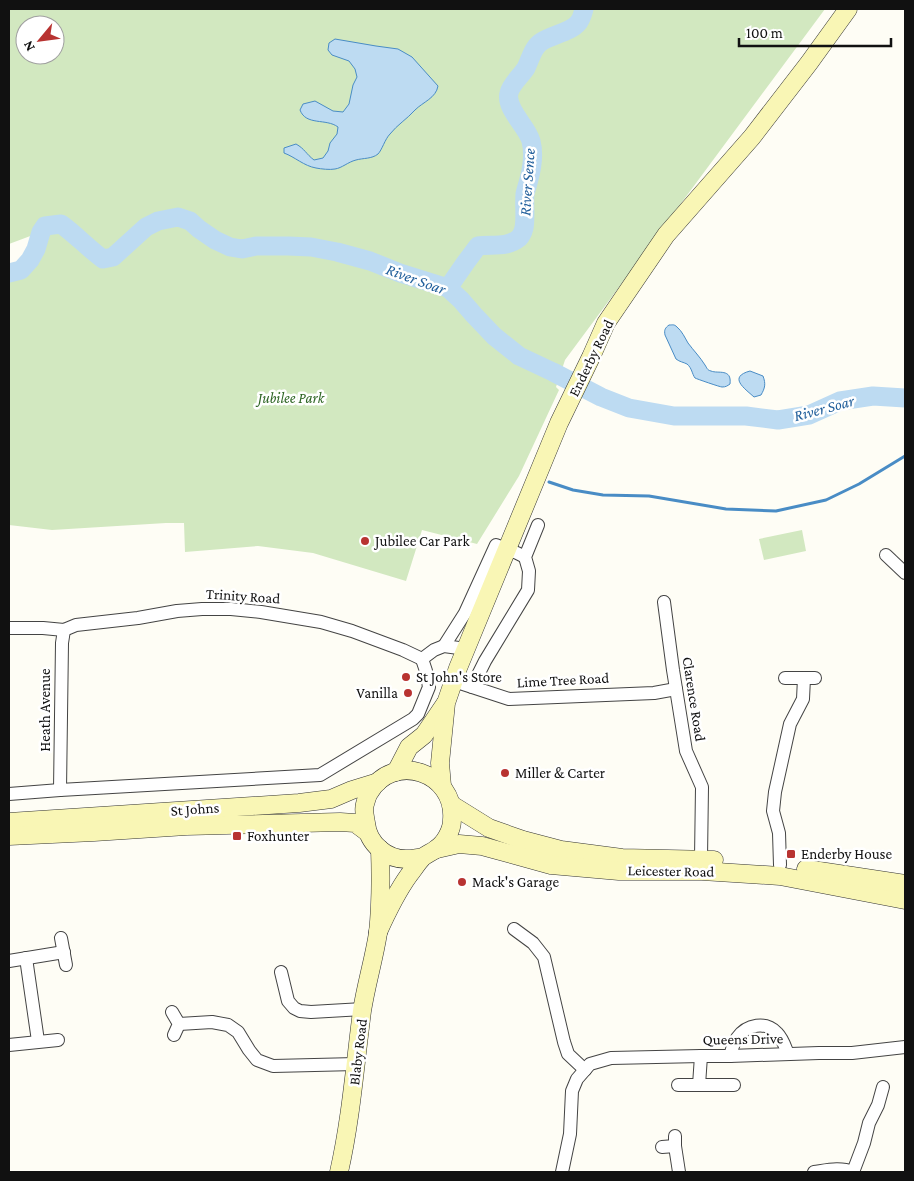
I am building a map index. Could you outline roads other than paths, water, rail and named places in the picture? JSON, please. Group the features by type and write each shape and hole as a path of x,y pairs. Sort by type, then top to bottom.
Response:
{"main road":[{"name":"Enderby Road","path":"396,772 409,747 424,735 449,693 559,423 606,323 666,236 752,137 848,9"},
{"name":"Enderby Road","path":"442,786 440,763 449,693"},
{"path":"413,770 428,775 442,786 452,805 452,821 448,836 430,853 408,860 392,856 380,849 372,842 367,832 364,808 369,794 378,782 387,775 396,772 413,770"},
{"name":"St Johns","path":"9,822 331,800 352,790 378,782"},
{"name":"Leicester Road","path":"452,805 489,828 523,840 561,850 622,858 701,858 780,865 905,884"},
{"name":"St Johns","path":"9,836 186,826 340,822 355,823 367,832"},
{"name":"Leicester Road","path":"430,853 458,844 482,846 551,865 609,870 702,870 780,876 905,900"},
{"name":"Blaby Road","path":"339,1172 346,1143 362,1009 378,932 381,874 380,849"},
{"name":"Blaby Road","path":"378,932 398,890 430,853"}],"street":[{"path":"472,687 489,653 528,590 529,572 525,557 538,525"},
{"path":"444,646 464,612 496,545 517,552 525,557"},
{"path":"886,555 905,573"},
{"name":"Clarence Road","path":"664,602 686,751 702,787 701,858"},
{"name":"Trinity Road","path":"9,628 64,630 76,625 177,612 202,609 231,609 321,622 374,639 422,659"},
{"name":"Heath Avenue","path":"60,790 62,643 64,630"},
{"path":"9,794 320,775 413,719 418,714 429,687 422,659 434,650 444,646 466,649"},
{"path":"780,865 779,833 773,811 775,792 790,724 803,699 809,678 785,678"},
{"name":"Lime Tree Road","path":"429,687 449,693 472,687 509,699 654,693 676,689"},
{"path":"514,929 533,943 544,957 568,1054 585,1070 572,1091 570,1134 562,1172"},
{"path":"9,961 26,958 65,959 62,938"},
{"path":"26,958 38,1042"},
{"path":"281,972 288,1001 294,1008 300,1011 362,1009"},
{"path":"172,1012 176,1030 212,1022 228,1025 238,1032 257,1060 273,1066 356,1064"},
{"path":"730,1056 738,1036 757,1025 763,1025 776,1032 785,1045 788,1054"},
{"path":"9,1046 58,1040"},
{"name":"Queens Drive","path":"585,1070 590,1064 611,1058 852,1053 905,1047"},
{"path":"699,1085 701,1056"},
{"path":"678,1084 734,1085"},
{"path":"814,1172 844,1169 853,1172 883,1087"},
{"path":"671,1143 679,1172"}],"water":[{"path":"335,39 398,49 412,57 438,86 432,97 418,107 393,131 376,156 359,159 338,168 326,169 312,167 284,153 284,148 296,144 314,160 323,158 328,151 330,143 337,134 338,127 333,124 311,120 303,115 300,110 303,104 315,101 333,111 343,112 349,104 353,85 357,77 355,69 349,61 332,55 328,50 329,43"},
{"path":"669,325 675,325 680,330 710,371 727,374 730,384 722,387 695,378 687,364 676,359 665,335 665,329"},
{"path":"750,371 763,376 765,386 761,395 754,397 740,383 740,376"}],"waterway":[{"name":"River Sence","path":"448,288 478,246 510,243 522,234 525,224 525,194 531,170 532,150 529,135 510,105 509,93 526,68 538,44 575,26 580,20 584,9"},
{"name":"River Sence","path":"9,273 21,270 30,260 45,226 61,224 103,259 113,257 146,227 158,221 178,217 190,221 215,240 230,247 242,249 256,246 311,247 370,261 400,273 448,288 494,336 519,356 601,397 629,408 674,416 746,416 778,420 809,415 840,401 873,396 905,398"},
{"path":"549,482 573,490 603,495 649,496 726,509 776,511 826,500 859,484 905,456"}],"place":[{"name":"Jubilee Car Park","path":"365,541"},
{"name":"St John's Store","path":"406,677"},
{"name":"Vanilla","path":"408,693"},
{"name":"Miller & Carter","path":"505,773"},
{"name":"Foxhunter","path":"237,836"},
{"name":"Enderby House","path":"791,854"},
{"name":"Mack's Garage","path":"462,882"}],"water label":[{"name":"River Soar","path":"416,279"},
{"name":"River Soar","path":"824,408"}],"park label":[{"name":"Jubilee Park","path":"291,398"}]}
